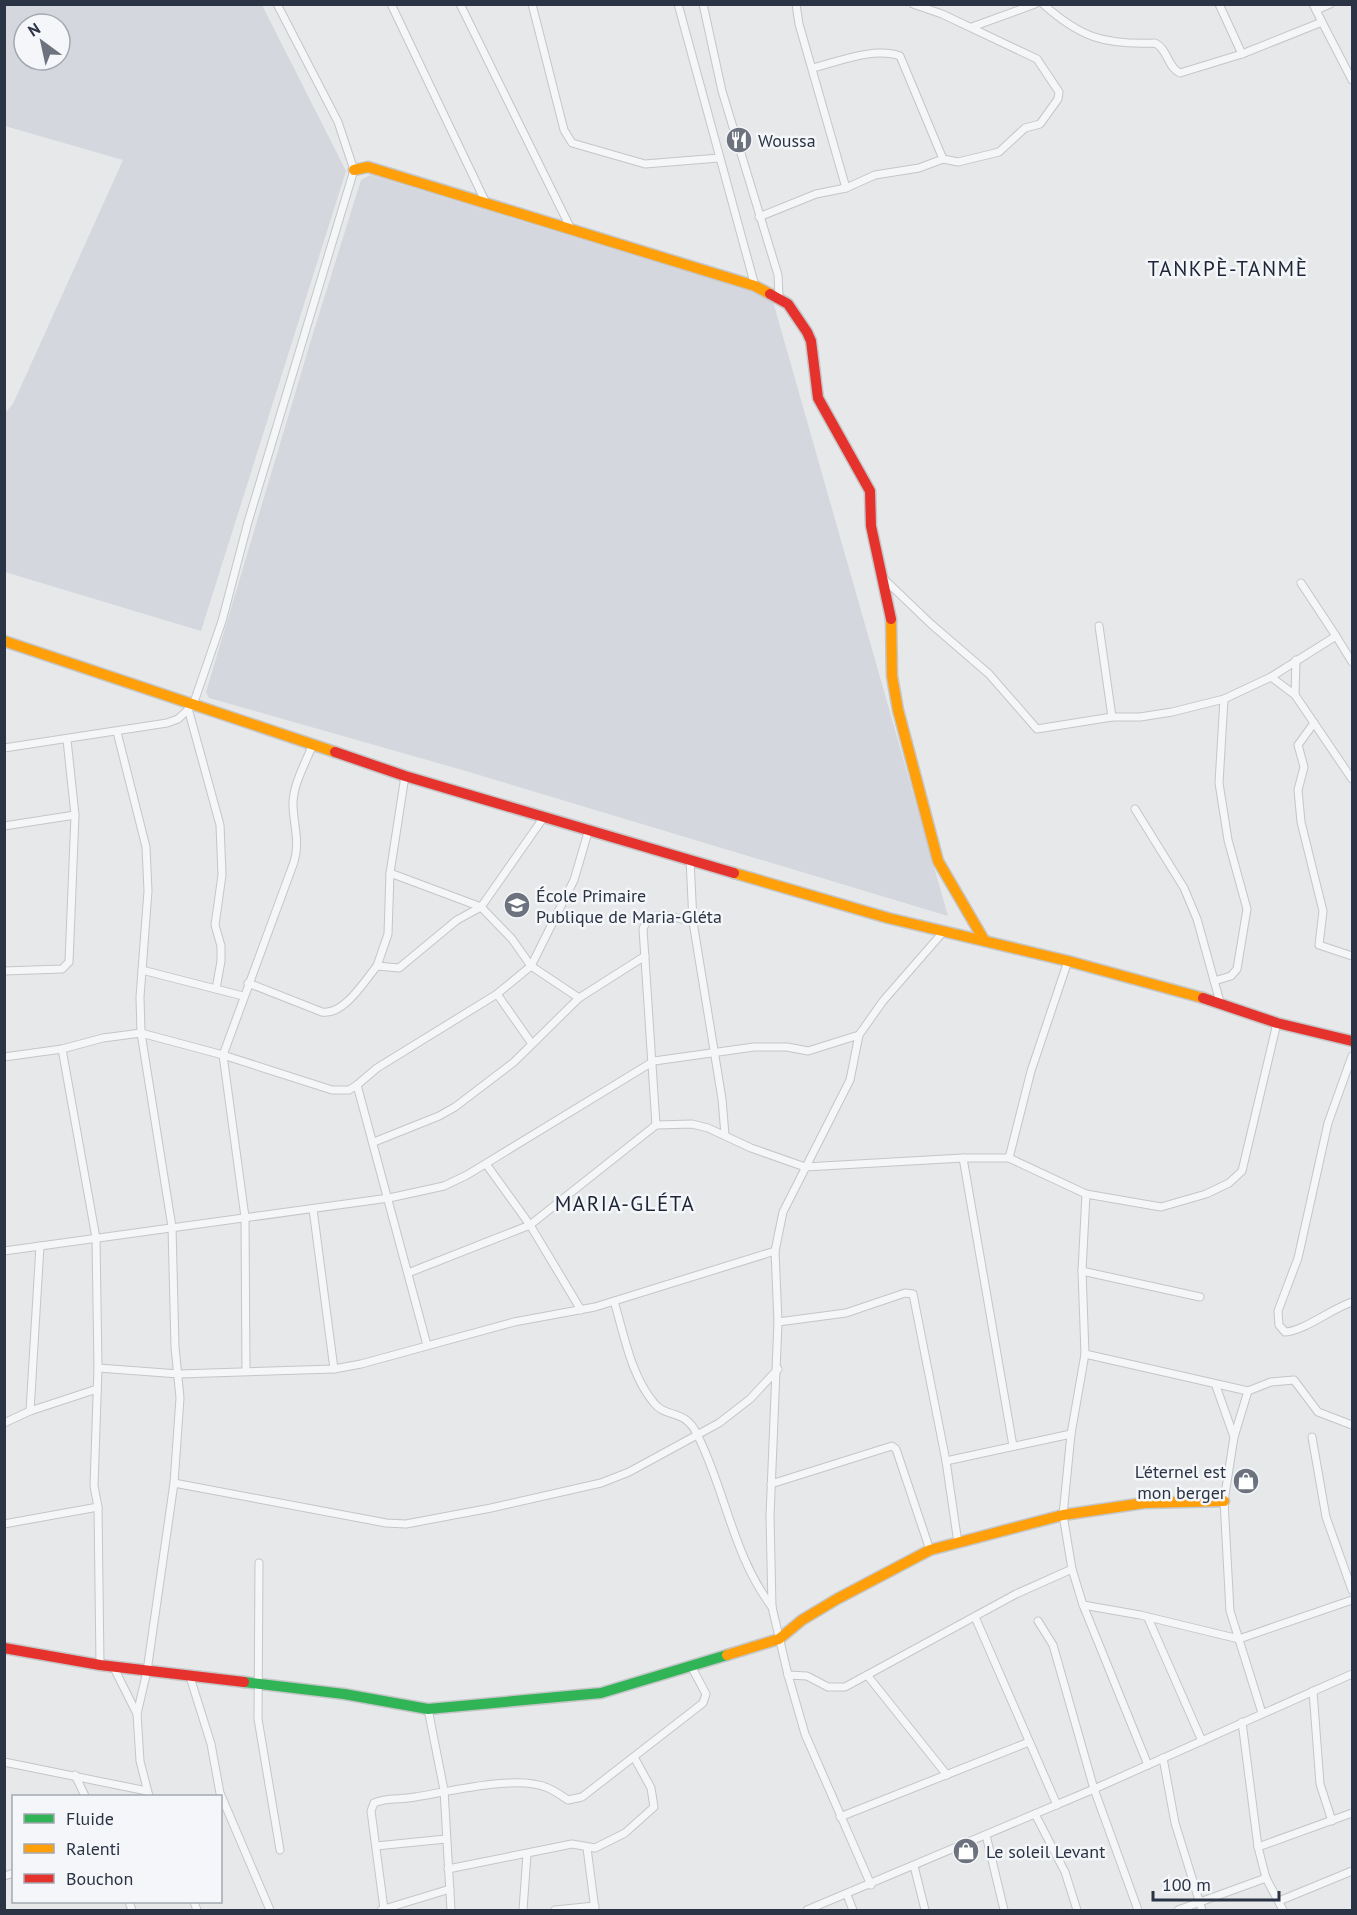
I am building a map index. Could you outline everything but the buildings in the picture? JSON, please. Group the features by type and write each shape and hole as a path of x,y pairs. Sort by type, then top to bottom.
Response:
{"street":[{"path":"216,988 221,961 215,925 222,875 220,825 191,709 222,621 248,522 354,170 338,122 277,4"},
{"path":"391,4 487,206"},
{"path":"460,4 572,232"},
{"path":"532,4 564,130 572,143 645,164 719,158"},
{"path":"678,4 755,286"},
{"path":"703,4 722,91 778,275 779,297"},
{"path":"796,4 799,24 846,188"},
{"path":"759,217 816,194 846,188 875,175 919,168 943,159 958,162 999,152 1024,128 1040,124 1060,95 1037,59 972,27 913,4"},
{"path":"972,27 1035,4"},
{"path":"1043,4 1065,23 1100,39 1119,44 1155,43 1164,50 1171,65 1180,73 1242,54 1322,22"},
{"path":"1219,4 1242,54"},
{"path":"1330,4 1315,7 1353,80"},
{"path":"813,68 872,54 890,53 900,56 943,159"},
{"path":"354,170 368,167 487,206 755,286 779,297 795,312 811,341 818,398 870,491 871,526 891,619 892,676 898,710 933,847 938,861 960,895 984,940"},
{"path":"883,577 931,624 989,674 1037,729 1112,717 1161,714 1224,699 1270,677 1336,636"},
{"path":"1301,583 1314,607 1353,662"},
{"path":"1099,626 1112,717"},
{"path":"4,641 191,709 313,744 405,776 888,918 1068,961 1220,1002 1277,1023 1353,1041"},
{"path":"1295,695 1296,660"},
{"path":"1270,677 1295,695 1353,779"},
{"path":"1214,981 1223,980 1237,969 1247,909 1228,840 1219,783 1224,699"},
{"path":"4,748 167,723 191,709"},
{"path":"1314,723 1299,745 1304,766 1298,790 1301,822 1323,911 1319,945 1353,956"},
{"path":"4,1762 75,1775 148,1794 140,1761 138,1714 147,1671 174,1483 179,1433 179,1374 175,1347 172,1227 141,1034 142,970 148,891 146,847 117,732"},
{"path":"4,971 62,969 69,962 75,815 67,740"},
{"path":"246,1371 245,1217 223,1055 298,850 294,795 313,744"},
{"path":"248,983 328,1013 344,1004 377,966 388,934 390,873 405,776"},
{"path":"1135,809 1184,888 1197,919 1220,1002"},
{"path":"4,826 75,815"},
{"path":"377,966 399,968 457,920 481,907 544,817"},
{"path":"4,1057 62,1050 103,1038 141,1034 223,1055 332,1090 349,1090 377,1068 497,994 531,966 574,880 589,829"},
{"path":"690,858 693,922 715,1052 725,1135"},
{"path":"390,873 481,907 512,939 531,966 579,998"},
{"path":"656,1125 654,1060 643,929 653,916 663,915 693,922"},
{"path":"871,1885 805,1734 778,1639 772,1608 771,1484 778,1369 775,1251 783,1212 850,1080 860,1035 884,1001 944,931"},
{"path":"374,1142 431,1120 455,1107 503,1071 579,998 645,956"},
{"path":"1009,1158 1031,1071 1068,961"},
{"path":"142,970 243,996"},
{"path":"497,994 532,1044"},
{"path":"408,1273 530,1225 656,1125 692,1124 805,1167 963,1158 1009,1158 1086,1194 1161,1207 1206,1194 1237,1178 1242,1171 1277,1023"},
{"path":"4,1251 389,1198 444,1186 486,1164 654,1060 715,1052 787,1047 808,1051 860,1035"},
{"path":"62,1050 96,1238 98,1368 94,1486 98,1507 100,1665"},
{"path":"1352,1305 1321,1315 1297,1331 1285,1332 1279,1325 1278,1311 1298,1258 1328,1123 1353,1056"},
{"path":"357,1085 389,1198 408,1273 410,1292 427,1345"},
{"path":"963,1158 1013,1446"},
{"path":"486,1164 530,1225 581,1310"},
{"path":"1086,1194 1082,1271 1085,1354 1071,1434 1063,1515 1072,1569 1083,1605 1148,1765"},
{"path":"313,1209 334,1369"},
{"path":"30,1411 40,1246"},
{"path":"98,1368 179,1374 334,1369 361,1364 514,1322 581,1310 775,1251"},
{"path":"1082,1271 1200,1297"},
{"path":"778,1322 846,1313 905,1293 913,1294 946,1461 958,1543"},
{"path":"614,1301 641,1384 655,1404 683,1417 697,1433 736,1537 759,1587 772,1608"},
{"path":"1085,1354 1216,1386 1248,1391 1271,1382 1294,1380 1318,1412 1353,1425"},
{"path":"174,1483 386,1523 406,1524 491,1508 601,1484 629,1472 719,1423 736,1411 778,1369"},
{"path":"1216,1386 1234,1437"},
{"path":"4,1424 30,1411 97,1389"},
{"path":"1248,1391 1234,1437 1224,1501 1229,1600 1262,1713"},
{"path":"946,1461 1071,1434"},
{"path":"1312,1437 1326,1517 1353,1590"},
{"path":"771,1484 892,1446 896,1449 930,1550"},
{"path":"4,1648 100,1665 344,1694 428,1709 601,1693 778,1639 802,1620 837,1599 930,1550 1063,1515 1144,1503 1224,1501"},
{"path":"4,1524 98,1507"},
{"path":"259,1563 258,1719 280,1850"},
{"path":"788,1675 807,1676 837,1689 1042,1581 1072,1569"},
{"path":"1083,1605 1239,1639 1353,1600"},
{"path":"975,1617 1057,1805"},
{"path":"1148,1618 1202,1741"},
{"path":"1038,1621 1053,1645 1094,1789 1138,1911"},
{"path":"450,1889 383,1910 371,1811 374,1803 380,1800 413,1798 444,1790 487,1785 535,1784 548,1788 568,1800 582,1797 706,1699 706,1694 691,1665"},
{"path":"112,1666 138,1714"},
{"path":"807,1911 1094,1789 1353,1674"},
{"path":"867,1675 947,1775"},
{"path":"190,1677 211,1744 221,1795"},
{"path":"1312,1691 1320,1784 1332,1821"},
{"path":"428,1709 444,1790 451,1911"},
{"path":"1242,1722 1258,1847 1266,1878 1283,1911"},
{"path":"840,1817 1029,1742"},
{"path":"448,1869 572,1845 596,1848 625,1833 654,1807 651,1788 634,1757"},
{"path":"1163,1758 1175,1823 1201,1907"},
{"path":"75,1775 84,1795"},
{"path":"222,1798 270,1911"},
{"path":"1035,1814 1065,1872 1077,1911"},
{"path":"1258,1847 1353,1814"},
{"path":"986,1835 1004,1911"},
{"path":"376,1846 446,1839"},
{"path":"555,1911 595,1908 587,1848"},
{"path":"524,1911 527,1854"},
{"path":"914,1866 925,1911"},
{"path":"1279,1901 1353,1871"},
{"path":"1178,1911 1201,1907 1266,1878"},
{"path":"847,1895 853,1911"}],"shaded area":[{"path":"4,5 262,5 346,171 201,631 5,572 5,413 13,404 123,160 5,126"},
{"path":"370,175 772,298 948,916 466,771 209,698 206,692 311,340 361,180"}],"traffic: fast":[{"path":"244,1682 344,1694 428,1709 601,1693 727,1655"}],"traffic: slow":[{"path":"354,170 368,167 755,286 770,294"},
{"path":"891,619 892,676 898,710 938,861 984,940"},
{"path":"4,641 335,752"},
{"path":"734,873 888,918 1068,961 1203,998"},
{"path":"727,1655 779,1639 802,1620 837,1599 930,1550 1063,1515 1144,1503 1224,1501"}],"traffic: jam":[{"path":"770,294 788,304 807,332 811,341 818,398 870,491 871,526 891,619"},
{"path":"335,752 405,776 734,873"},
{"path":"1203,998 1277,1023 1352,1041"},
{"path":"4,1648 100,1665 244,1682"}],"place":[{"name":"Woussa","path":"739,140"},
{"name":"École Primaire Publique de Maria-Gléta","path":"517,905"},
{"name":"L'éternel est mon berger","path":"1246,1481"},
{"name":"Le soleil Levant","path":"966,1851"}],"district":[{"name":"TANKPÈ-TANMÈ","path":"1228,268"},
{"name":"MARIA-GLÉTA","path":"625,1203"}]}
